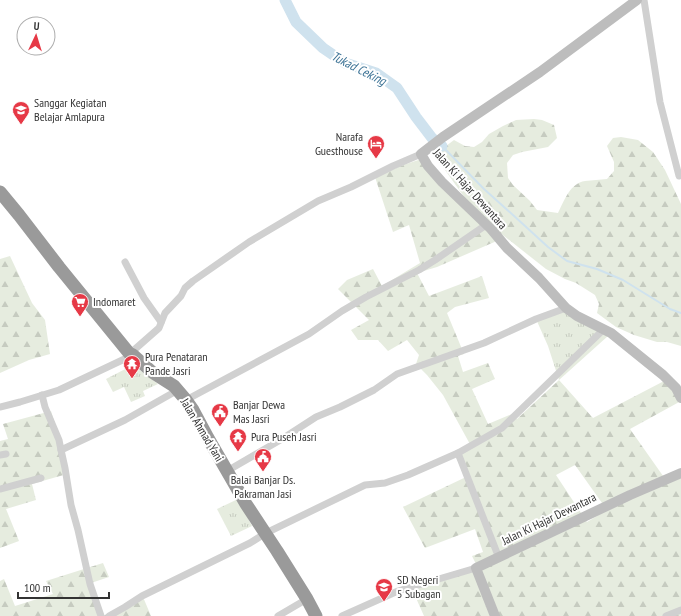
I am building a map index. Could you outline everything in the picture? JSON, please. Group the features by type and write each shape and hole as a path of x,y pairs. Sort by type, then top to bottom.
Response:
{"highway":[{"name":"Jalan Ahmad Yani","path":"0,192 131,354 144,366 174,386 182,395 193,410 246,504 277,550 316,616"}],"street":[{"name":"Jalan Ki Hajar Dewantara","path":"637,0 540,72 443,137 425,151 428,166 442,182 566,308 577,316 604,329 616,337 663,375 676,388 681,398"},
{"path":"644,0 660,102 679,176"},
{"path":"0,407 59,390 131,354 159,328 165,313 181,296 185,288 249,242 318,201 351,187 425,151"},
{"path":"61,450 300,339 379,290 435,260 486,225"},
{"path":"125,262 144,298 161,322"},
{"path":"227,471 316,417 374,390 397,374 484,343 536,319 566,308"},
{"path":"109,616 142,596 365,485 380,484 408,476 458,453 502,428 604,329"},
{"path":"42,395 45,407 59,440 71,504 90,584 101,616"},
{"path":"458,453 499,558"},
{"name":"Jalan Ki Hajar Dewantara","path":"476,568 630,495 681,473"},
{"path":"0,489 41,478"},
{"path":"342,616 398,591 476,568 495,616"},
{"path":"278,616 307,599"},
{"path":"121,616 125,607"},
{"path":"666,616 681,610"}],"green space":[{"path":"516,120 542,120 554,125 557,138 548,147 513,155 507,163 508,178 537,210 558,213 568,193 575,185 585,181 607,179 614,171 614,162 607,146 613,138 621,137 638,140 653,152 665,170 681,204 681,346 667,342 657,342 634,335 616,327 597,313 599,304 595,295 576,283 546,269 499,232 465,198 440,163 442,149 454,140 465,146 474,147 482,142 489,134 503,126"},
{"path":"422,159 499,240 437,267 417,273 429,296 482,276 489,298 455,307 447,313 464,354 458,356 463,372 488,363 495,379 472,389 488,424 512,414 517,419 559,380 593,418 666,380 681,401 630,429 668,483 681,478 681,616 424,616 412,589 478,568 472,556 483,552 475,529 425,548 403,507 466,477 454,454 471,446 443,395 416,364 419,355 407,340 388,351 378,340 358,340 351,330 369,320 338,289 347,280 373,269 382,286 420,263 409,225 393,232 375,177","holes":["575,465 607,510 587,522 556,475"]},
{"path":"10,256 32,303 45,320 50,354 29,360 0,373 0,259"},
{"path":"565,308 608,336 559,380 548,346 536,319"},
{"path":"133,365 158,384 143,391 145,396 131,402 124,387 113,392 106,379"},
{"path":"51,411 60,439 67,474 32,484 36,500 6,509 19,541 0,548 0,441 8,439 3,424"},
{"path":"238,499 252,526 231,536 217,509"},
{"path":"103,563 109,577 91,583 103,616 0,616 0,581 4,579 15,606 53,594 46,581"},
{"path":"143,597 151,616 103,616"}],"waterway":[{"name":"Tukad Ceking","path":"285,0 296,22 323,48 345,63 376,73 397,88 432,138 442,146"},
{"path":"442,146 484,189 548,247 567,261 597,269 623,280 670,309 681,313"}],"place":[{"name":"Sanggar Kegiatan Belajar Amlapura","path":"21,125"},
{"name":"Narafa Guesthouse","path":"376,159"},
{"name":"Indomaret","path":"80,317"},
{"name":"Pura Penataran Pande Jasri","path":"132,379"},
{"name":"Banjar Dewa Mas Jasri","path":"220,427"},
{"name":"Pura Puseh Jasri","path":"238,452"},
{"name":"Balai Banjar Ds. Pakraman Jasi","path":"263,472"},
{"name":"SD Negeri 5 Subagan","path":"384,602"}]}
